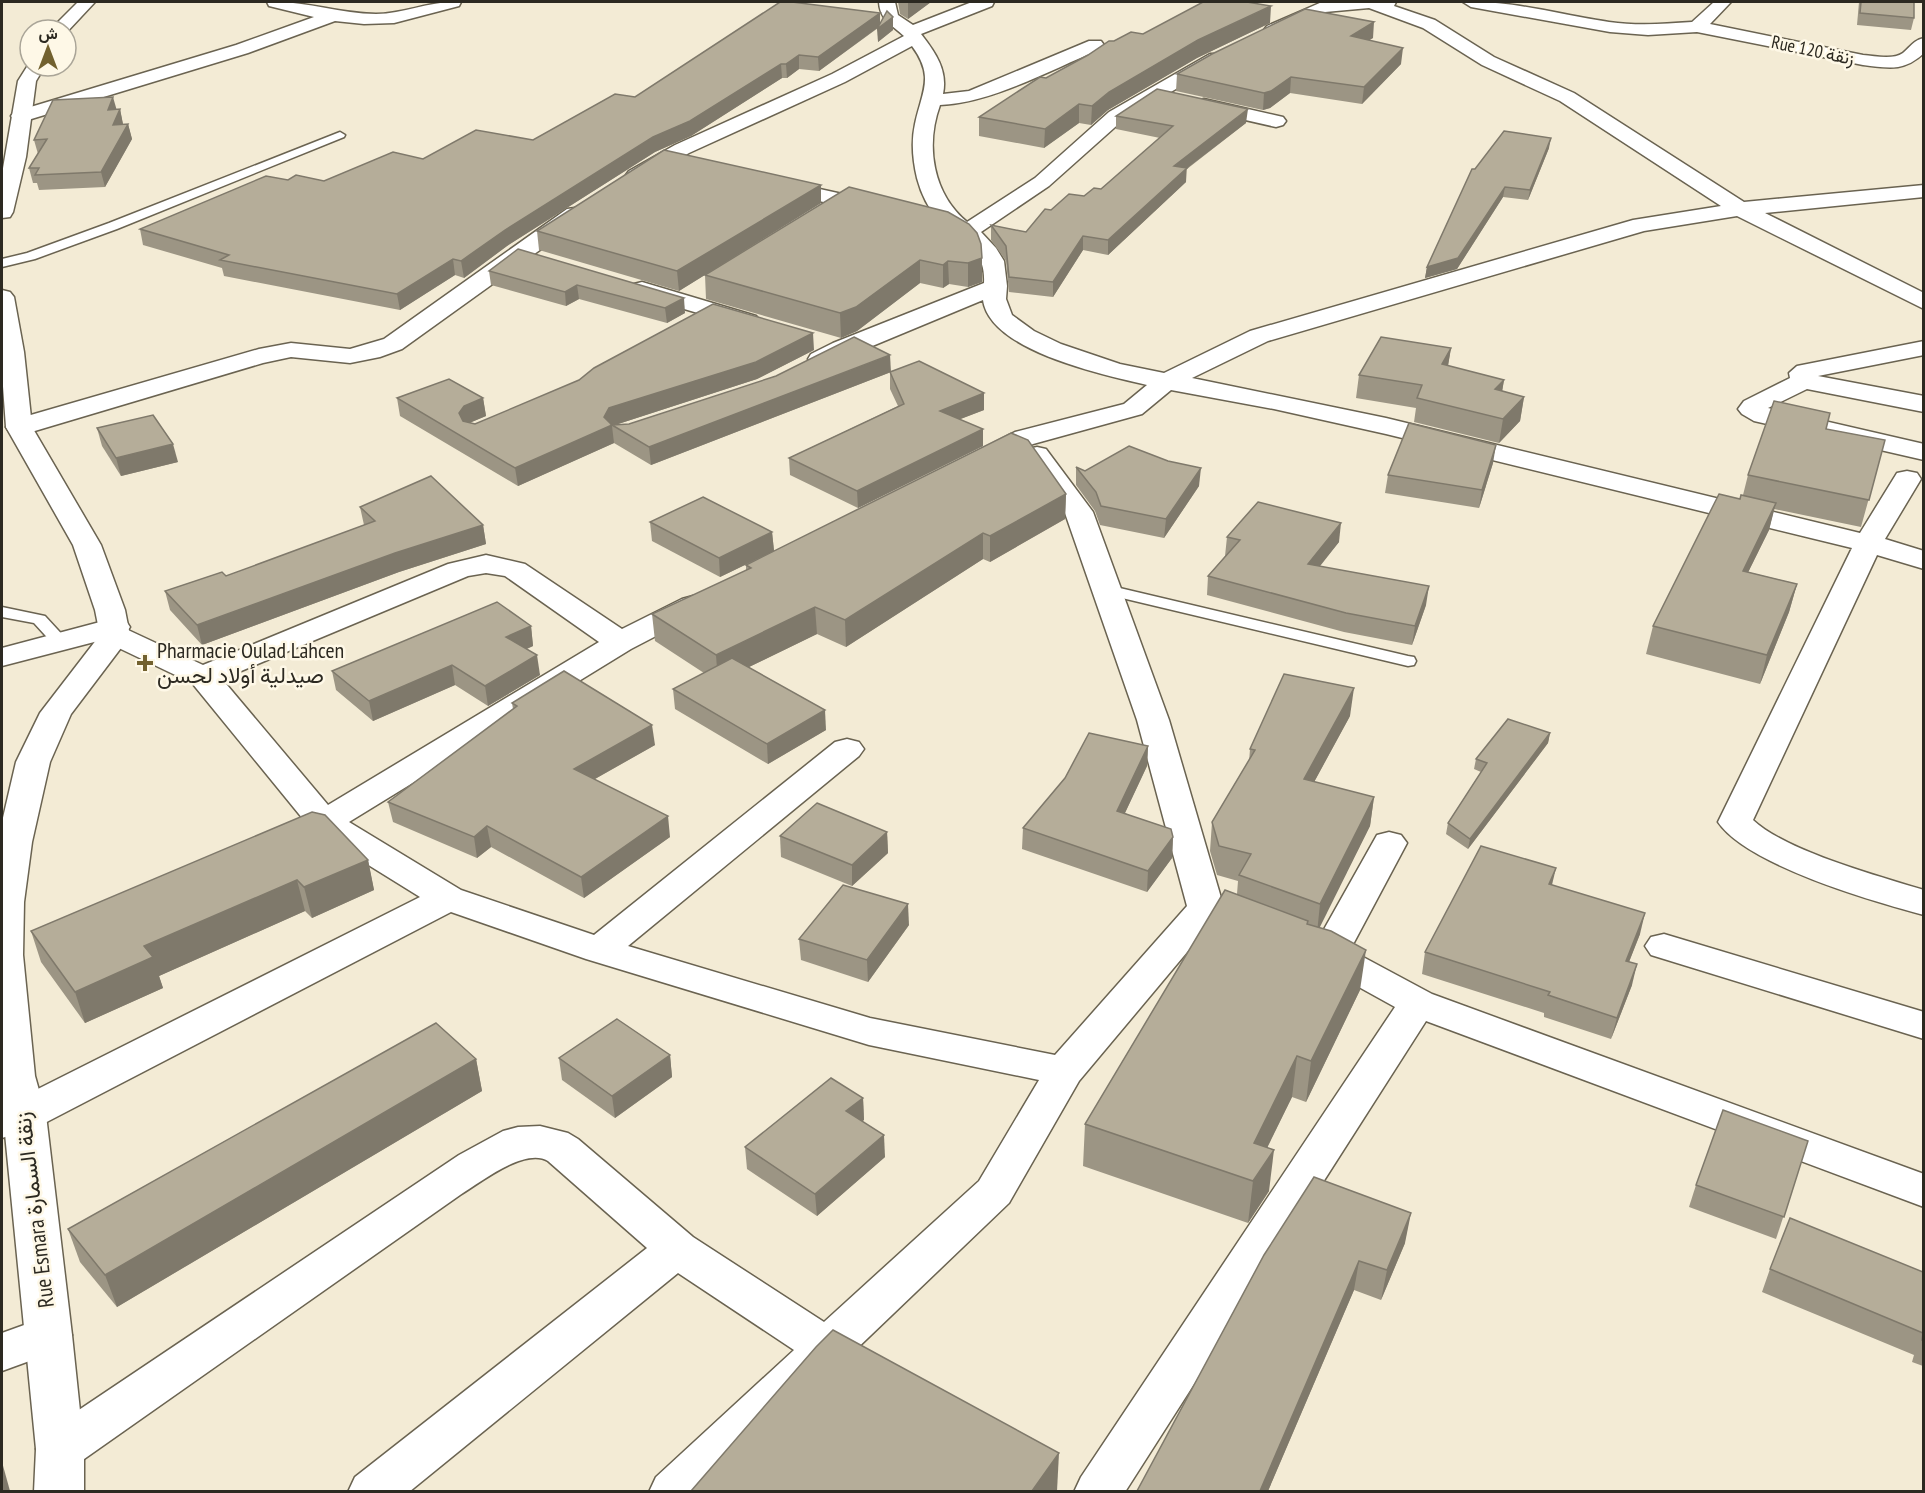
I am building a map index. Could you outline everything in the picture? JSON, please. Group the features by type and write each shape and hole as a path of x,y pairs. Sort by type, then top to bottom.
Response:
{"street":[{"path":"71,18 87,2"},
{"path":"275,2 361,19 397,18 453,2"},
{"path":"887,2 887,11 895,23 913,35 921,45 936,78 934,100 926,119 924,133 926,167 938,203 944,212 990,255 997,275 993,299 994,308 1003,320 1052,349 1092,363 1164,382 1240,394 1387,426 1868,543 1923,560"},
{"path":"623,183 663,158 831,82 913,35 986,2"},
{"path":"1291,2 1322,7 1381,3 1429,24 1488,61 1567,97 1740,209 1923,302"},
{"name":"Rue 120 زنقة","path":"1471,2 1628,30 1697,27 1873,62 1906,60 1923,43"},
{"path":"1540,15 1555,2"},
{"path":"1697,27 1723,2"},
{"path":"1261,36 1322,7"},
{"path":"21,116 167,73 334,15"},
{"path":"934,100 960,99 976,95 1095,45"},
{"path":"926,219 964,229 1042,182 1116,116 1232,50"},
{"path":"2,212 9,158 29,78"},
{"path":"1152,94 1276,121"},
{"path":"663,158 698,166"},
{"path":"754,180 891,212"},
{"path":"960,471 1024,438 1133,409 1164,382 1259,336 1641,225 1740,209 1923,191"},
{"path":"825,214 845,201"},
{"path":"20,428 216,367 280,352 301,350 350,356 393,344 516,253 592,202"},
{"path":"516,253 550,263"},
{"path":"616,282 682,301 706,299 765,326"},
{"path":"795,372 842,348 996,286"},
{"path":"2,297 12,352 20,428 87,545 115,632"},
{"path":"679,328 706,299"},
{"path":"809,338 842,348"},
{"path":"1804,381 1801,373 1806,371 1923,348"},
{"path":"1923,404 1804,381 1751,409 1763,416 1923,452"},
{"path":"673,1491 994,1192 1064,1071 1223,914 1079,512 1024,438"},
{"path":"1907,479 1868,543 1734,822 1751,838 1803,861 1923,903"},
{"path":"203,676 458,570 489,563 499,563 515,570 620,642"},
{"path":"324,822 620,642 716,594"},
{"path":"2,657 61,642 115,632 203,676 324,822 448,898 599,950 869,1031 1064,1071"},
{"name":"Rue Esmara زنقة السمارة","path":"59,1491 60,1449 49,1335 13,1119 15,1076 3,927 14,842 33,762 56,713 115,632"},
{"path":"599,950 847,749"},
{"path":"1329,954 1389,843"},
{"path":"13,1119 448,898"},
{"path":"1285,937 1329,954 1418,1003 1923,1191"},
{"path":"1664,946 1923,1026"},
{"path":"1098,1491 1418,1003"},
{"path":"60,1449 445,1184 518,1142 540,1141 553,1144 563,1150 677,1249 828,1349"},
{"path":"372,1491 677,1249"},
{"path":"2,1352 49,1335"}],"lane":[{"path":"2,263 31,256 113,226 340,135"},
{"path":"1107,590 1408,661"},
{"path":"2,612 39,619 61,642"}],"building":[{"path":"780,2 880,13 818,57 799,55 690,121 653,137 505,230 461,261 453,259 397,294 220,260 229,255 140,229 266,176 288,180 296,175 324,181 393,152 423,159 476,130 533,140 615,94 635,97"},
{"path":"1203,2 1247,2 1271,6 1198,40 1109,92 1092,106 1079,104 1045,129 979,117 1040,77 1046,78 1109,41 1114,41 1131,32 1143,34"},
{"path":"1861,2 1914,2 1914,18 1860,13"},
{"path":"1305,9 1374,22 1351,36 1403,48 1364,87 1291,77 1271,91 1264,93 1177,74 1212,54"},
{"path":"887,11 893,17 877,29"},
{"path":"1157,89 1248,109 1174,166 1187,168 1108,240 1083,236 1053,282 1009,277 1006,246 991,225 1026,232 1045,209 1051,210 1069,194 1084,196 1094,188 1101,189 1173,126 1116,116"},
{"path":"113,97 108,110 120,109 113,125 128,124 101,172 35,175 39,168 29,168 47,139 34,140 53,100"},
{"path":"1504,131 1551,138 1530,190 1505,187 1458,258 1427,267 1472,169 1475,169"},
{"path":"664,150 821,185 677,271 537,231"},
{"path":"849,187 948,212 969,224 977,233 982,258 968,263 948,261 943,265 920,260 856,307 840,313 705,275"},
{"path":"518,249 684,298 665,308 577,285 565,292 489,271"},
{"path":"713,304 813,333 756,362 609,408 604,417 612,425 515,468 397,398 449,379 483,398 464,406 459,413 463,421 475,424 579,380 594,368"},
{"path":"854,337 890,355 649,447 612,425 629,424 776,376"},
{"path":"1381,337 1451,348 1442,364 1504,380 1495,389 1524,397 1503,419 1417,398 1422,385 1359,375"},
{"path":"919,361 984,393 940,411 983,429 857,491 789,458 904,404 890,372"},
{"path":"1774,401 1830,413 1826,429 1885,440 1869,500 1748,475"},
{"path":"153,415 173,444 116,458 97,428"},
{"path":"1409,423 1496,445 1482,490 1388,475"},
{"path":"1011,433 1028,440 1066,494 990,536 983,533 845,620 815,607 716,655 652,614 751,568 746,565"},
{"path":"1129,446 1168,461 1201,468 1166,519 1101,506 1096,492 1076,467 1085,471"},
{"path":"431,476 483,525 395,553 197,625 165,591 222,572 226,576 375,521 360,507"},
{"path":"1719,494 1740,499 1741,495 1776,503 1743,571 1797,584 1767,655 1653,626"},
{"path":"703,497 772,532 719,558 650,522"},
{"path":"1258,502 1341,523 1308,564 1429,586 1415,626 1346,613 1208,576 1240,540 1227,537"},
{"path":"497,602 531,626 506,637 537,655 485,686 452,665 369,701 332,671"},
{"path":"732,658 825,710 767,744 673,689"},
{"path":"564,671 652,725 574,769 668,816 581,877 487,826 474,837 388,802 517,706 512,703"},
{"path":"1284,674 1354,688 1304,779 1374,797 1320,904 1239,875 1251,854 1219,846 1212,822 1255,750 1250,749"},
{"path":"1508,719 1550,733 1470,839 1448,823 1487,763 1476,759"},
{"path":"1089,733 1148,746 1117,811 1171,829 1173,837 1148,871 1023,828 1065,778"},
{"path":"817,803 887,832 852,865 780,836"},
{"path":"312,812 325,815 368,860 304,887 297,880 144,946 153,957 75,992 31,931"},
{"path":"1481,846 1556,868 1549,884 1645,913 1626,961 1637,964 1617,1018 1548,995 1550,992 1425,952"},
{"path":"843,885 908,904 867,960 799,939"},
{"path":"1225,890 1308,921 1307,924 1331,931 1366,950 1311,1061 1297,1056 1254,1143 1274,1150 1253,1181 1085,1124"},
{"path":"617,1019 670,1055 612,1096 559,1058"},
{"path":"436,1023 476,1059 105,1275 68,1229"},
{"path":"831,1078 863,1098 846,1111 884,1135 815,1194 745,1147"},
{"path":"1723,1110 1808,1141 1784,1217 1696,1185"},
{"path":"1314,1177 1411,1213 1387,1270 1359,1261 1260,1491 1137,1491 1264,1255"},
{"path":"1790,1218 1923,1272 1923,1333 1770,1269"},
{"path":"833,1330 1059,1453 1032,1491 691,1491"}],"place":[{"name":"Pharmacie Oulad Lahcen صيدلية أولاد لحسن","path":"145,663"}]}
